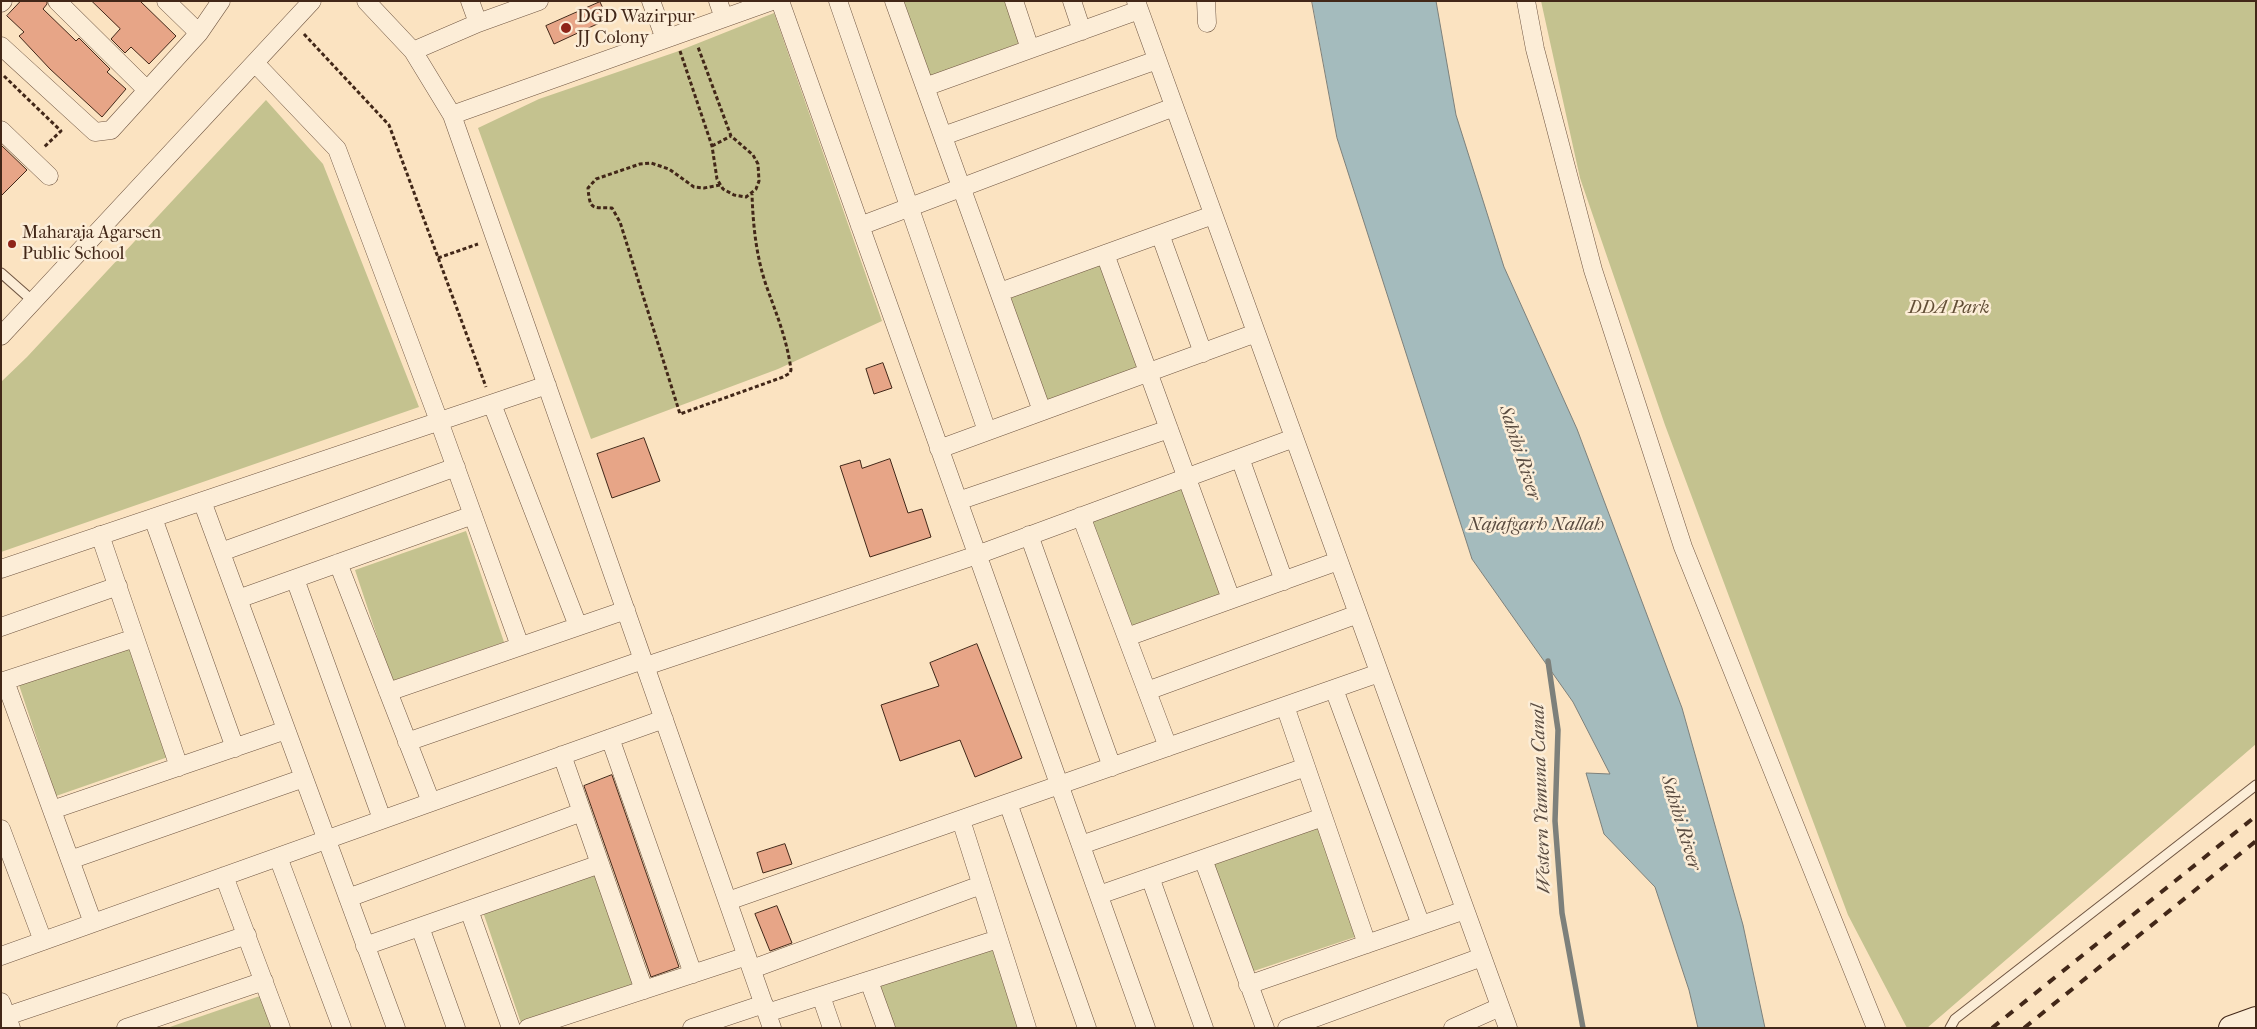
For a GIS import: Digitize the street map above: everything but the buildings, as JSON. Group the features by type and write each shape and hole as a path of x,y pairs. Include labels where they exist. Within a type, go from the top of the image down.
{"main road":[{"path":"2231,1028 2256,1019"}],"street":[{"path":"57,1 148,90"},
{"path":"166,1 199,33"},
{"path":"1,46 95,132 104,133 111,130 199,33 222,1"},
{"path":"1,336 312,1"},
{"path":"366,1 413,52 452,115 768,1015"},
{"path":"470,1 478,23"},
{"path":"651,1 670,38"},
{"path":"718,1 724,18"},
{"path":"452,115 772,1"},
{"path":"780,1 1099,895 1143,1027"},
{"path":"838,1 988,431"},
{"path":"894,1 1042,411"},
{"path":"1014,1 1030,49"},
{"path":"1072,1 1082,30"},
{"path":"1206,1 1207,23"},
{"path":"1526,1 1535,49 1593,270 1683,547 1876,1028"},
{"path":"413,52 478,23 537,2"},
{"path":"926,87 1082,30 1137,6 1508,1028"},
{"path":"943,136 1157,60"},
{"path":"255,63 337,150 440,421 520,646"},
{"path":"860,226 1174,107"},
{"path":"1,130 49,176"},
{"path":"1000,292 1213,215"},
{"path":"1160,234 1203,353"},
{"path":"1105,254 1231,600"},
{"path":"939,449 1256,333"},
{"path":"1,569 547,385"},
{"path":"492,404 578,626"},
{"path":"958,501 1169,428"},
{"path":"407,742 977,555 1294,438"},
{"path":"1240,458 1284,580"},
{"path":"221,552 456,467"},
{"path":"202,501 396,1028"},
{"path":"238,599 473,515"},
{"path":"1082,516 1168,747"},
{"path":"153,518 235,748"},
{"path":"100,535 179,767"},
{"path":"1029,536 1112,767"},
{"path":"1127,637 1338,561"},
{"path":"338,563 431,802"},
{"path":"294,579 382,819"},
{"path":"1,627 118,586"},
{"path":"388,692 626,610"},
{"path":"1147,691 1358,614"},
{"path":"93,923 3,682 135,638"},
{"path":"728,901 1379,673"},
{"path":"1334,689 1421,925"},
{"path":"1285,706 1367,944"},
{"path":"1,956 664,719"},
{"path":"52,810 286,730"},
{"path":"610,738 693,974"},
{"path":"562,755 644,990"},
{"path":"1081,845 1306,767"},
{"path":"70,860 304,778"},
{"path":"1008,803 1087,1028"},
{"path":"348,898 582,812"},
{"path":"1099,895 1323,816"},
{"path":"961,820 1027,1028"},
{"path":"1,829 43,941"},
{"path":"278,857 342,1028"},
{"path":"1202,858 1265,1028"},
{"path":"365,946 600,864"},
{"path":"224,876 282,1028"},
{"path":"1150,877 1204,1028"},
{"path":"528,1028 693,974 749,962 981,885"},
{"path":"469,910 511,1028"},
{"path":"1248,985 1465,910"},
{"path":"420,927 456,1028"},
{"path":"6,1015 247,935"},
{"path":"692,1028 768,1015 998,939"},
{"path":"1287,1028 1482,957"},
{"path":"134,1026 264,981"},
{"path":"869,981 886,1028"},
{"path":"821,996 832,1028"},
{"path":"1453,1028 1500,1007"}],"lane":[{"path":"1,273 34,302"},
{"path":"1950,1028 1956,1019 2256,785"}],"path":[{"path":"293,22 389,125 492,404"},
{"path":"692,30 731,136 753,155 758,164 759,181 752,194 756,245 766,284 784,333 791,370 790,373 783,377 680,414 620,222 612,208 595,209 591,206 588,188 596,179 640,164 651,163 669,170 694,187 704,188 720,185"},
{"path":"670,38 712,146 716,179 720,185 734,195 746,197 752,194"},
{"path":"1,74 61,131 40,151"},
{"path":"712,146 731,136"},
{"path":"438,258 495,237"}],"green space":[{"path":"900,1 1011,1 1025,41 928,77"},
{"name":"DDA Park","path":"1541,1 2256,1 2256,744 1927,1028 1907,1028 1848,915 1665,425 1580,178"},
{"path":"774,13 882,321 778,369 591,439 478,128 539,99 676,52"},
{"path":"266,100 323,164 419,407 1,552 1,382 27,357"},
{"path":"1104,259 1145,370 1048,406 1007,295"},
{"path":"1184,483 1225,594 1128,630 1087,519"},
{"path":"466,531 504,642 392,681 355,570"},
{"path":"131,646 168,757 56,796 19,685"},
{"path":"1322,826 1358,936 1248,973 1212,863"},
{"path":"595,874 633,984 521,1023 483,912"},
{"path":"992,947 1019,1028 894,1028 879,986"},
{"path":"260,996 271,1028 167,1028"}],"water":[{"name":"Najafgarh Nallah","path":"1312,1 1436,1 1456,115 1504,267 1577,429 1682,708 1743,925 1765,1028 1698,1028 1689,990 1655,887 1604,834 1586,773 1610,774 1573,702 1472,559 1337,138"}],"waterway":[{"name":"Western Yamuna Canal","path":"1548,661 1558,730 1555,821 1562,913 1583,1028"}],"railway":[{"path":"1992,1028 2256,816"},
{"path":"2024,1028 2256,841"}],"place":[{"name":"DGD Wazirpur JJ Colony","path":"566,28"},
{"name":"Maharaja Agarsen Public School","path":"12,244"}],"water label":[{"name":"Sahibi River","path":"1519,453"},
{"name":"Sahibi River","path":"1680,823"}]}
